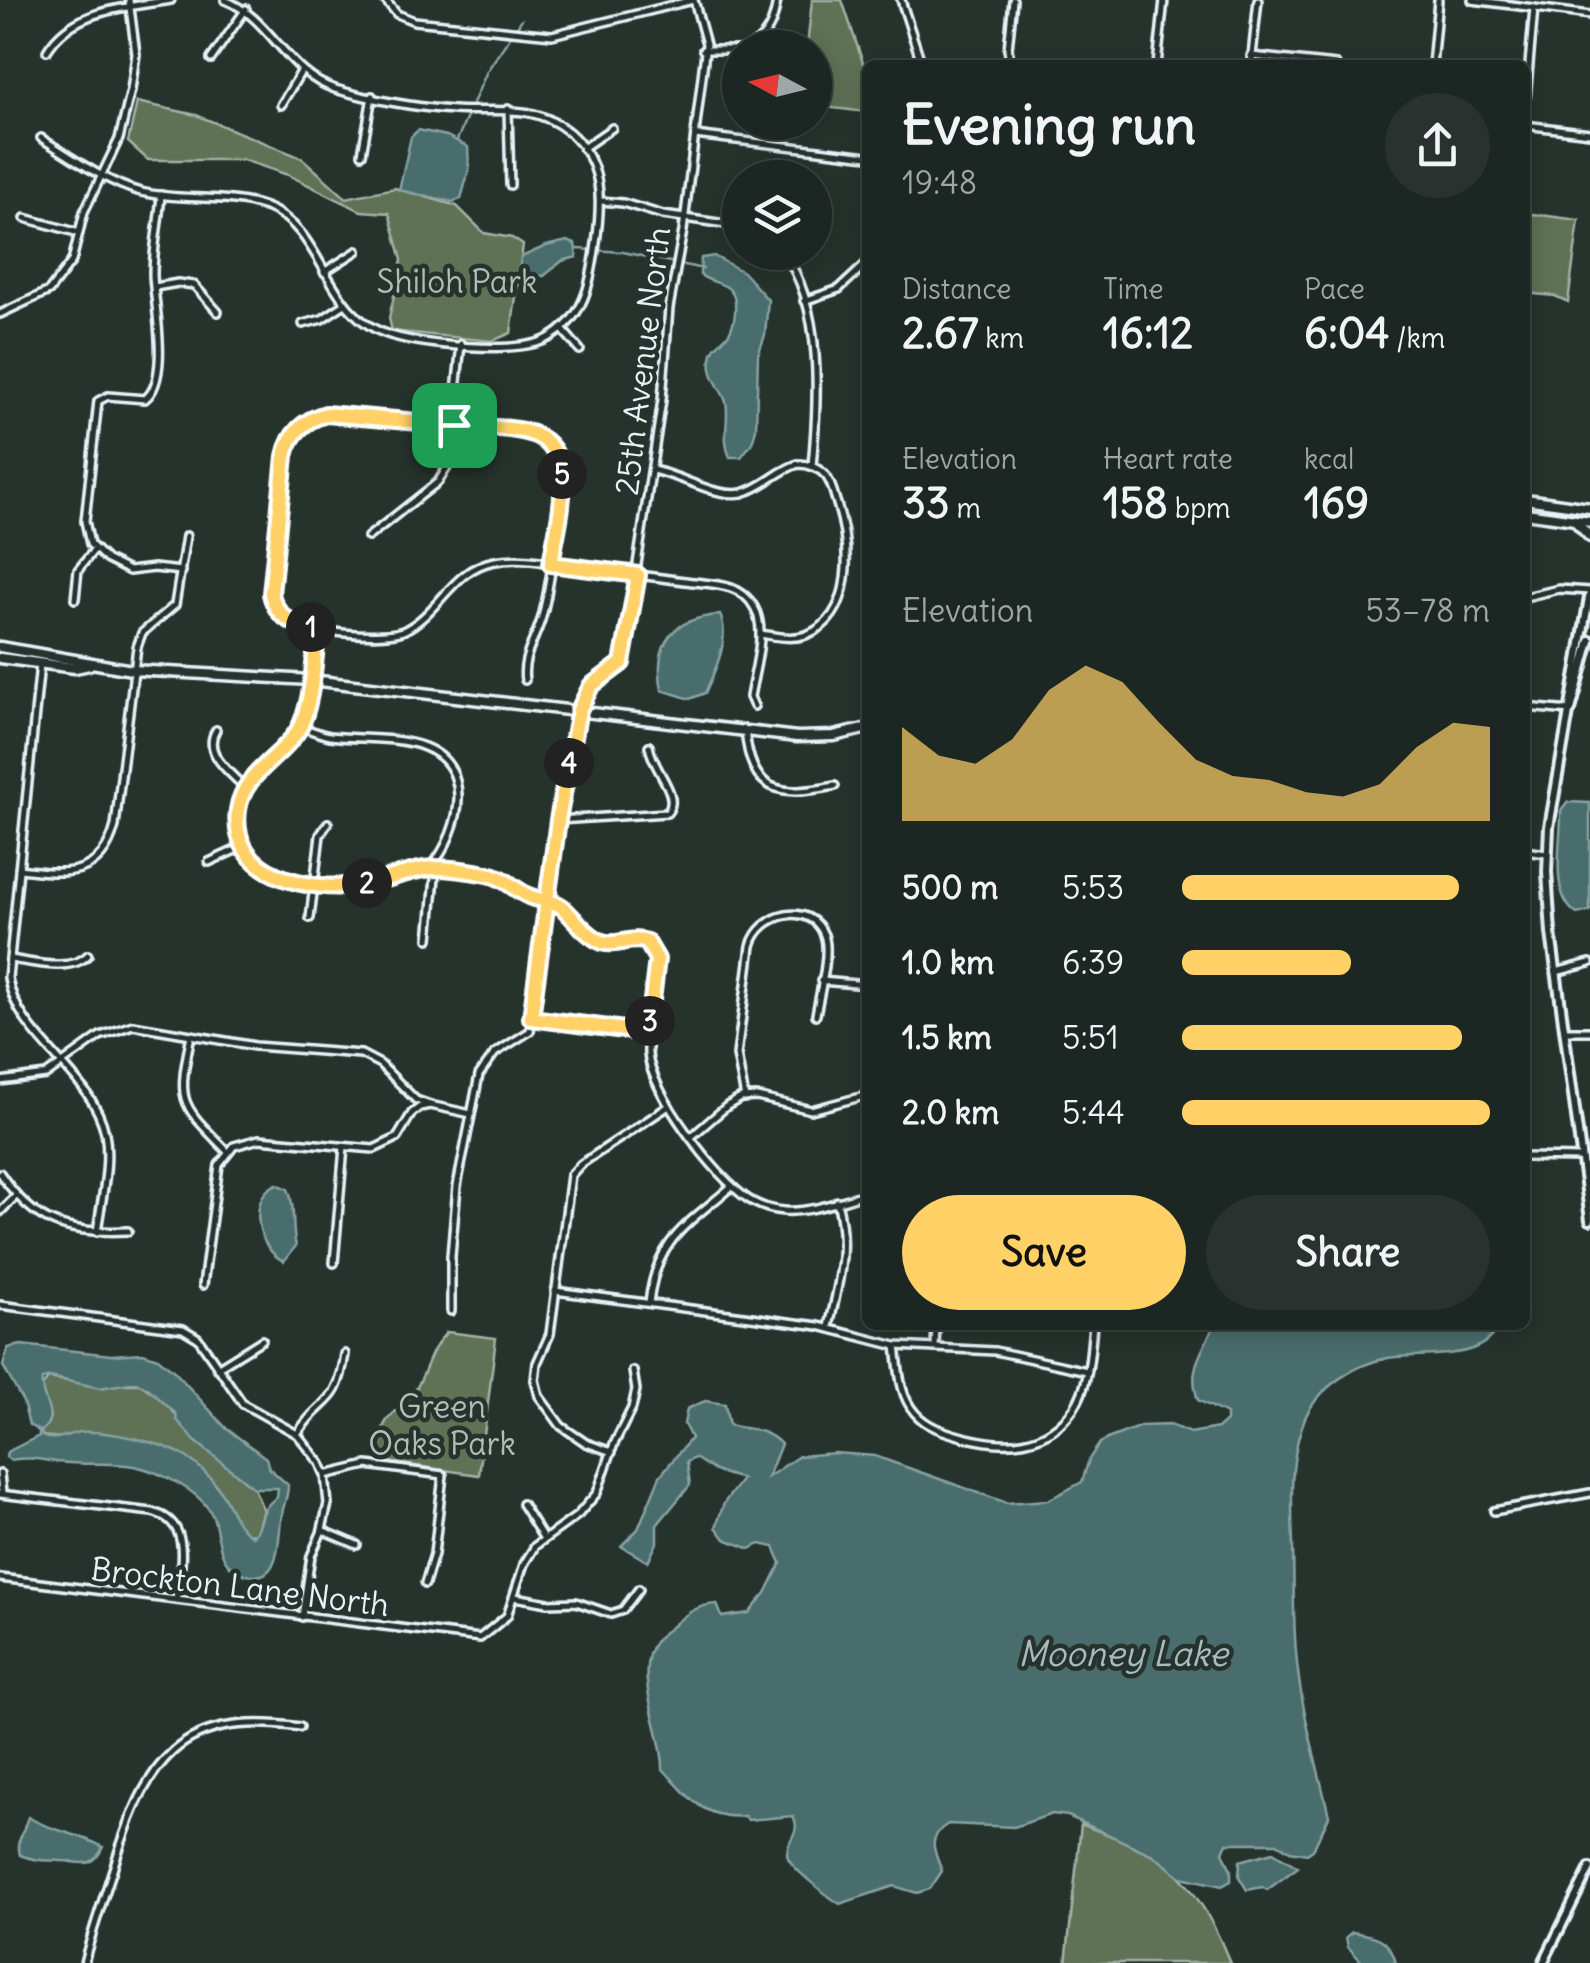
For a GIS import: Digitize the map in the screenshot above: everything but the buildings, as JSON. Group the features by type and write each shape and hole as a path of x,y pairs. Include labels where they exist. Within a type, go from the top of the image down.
{"main road":[{"path":"1530,500 1590,508"},
{"path":"1573,506 1590,500"},
{"path":"1530,514 1590,522"},
{"path":"1572,520 1590,537"},
{"path":"1582,674 1590,592"},
{"path":"1590,640 1571,711 1547,854 1556,972 1590,1220"},
{"path":"0,647 132,670 311,680 817,737 862,729"},
{"path":"0,658 76,668 92,664"},
{"path":"1543,1963 1590,1868"}],"street":[{"path":"47,51 61,31 82,18 130,4 171,0"},
{"path":"41,138 133,189 258,205 278,213 295,227 345,304 380,332 407,339 525,346 562,328 578,311 589,287 601,201 597,176 584,148 570,132 542,114 444,109 334,88 302,70 246,10 225,0"},
{"path":"385,0 390,8 414,21 552,35 694,0"},
{"name":"25th Avenue North","path":"579,710 591,686 622,663 638,575 667,356 668,314 695,135 704,31 694,0"},
{"path":"768,30 777,0"},
{"path":"901,0 920,60"},
{"path":"1010,60 1013,0"},
{"path":"1157,60 1164,0"},
{"path":"1251,60 1258,0"},
{"path":"1432,60 1438,0"},
{"path":"1472,0 1590,15"},
{"path":"0,314 39,298 59,283 72,261 88,202 119,139 134,72 135,36 130,4"},
{"path":"1529,60 1534,8"},
{"path":"212,59 246,10"},
{"path":"703,50 722,50"},
{"path":"1252,56 1289,60"},
{"path":"281,105 302,70"},
{"path":"362,154 372,96"},
{"path":"508,110 510,185"},
{"path":"1530,126 1590,133"},
{"path":"584,148 612,128"},
{"path":"695,135 862,155"},
{"path":"161,195 154,271 159,326 155,388 150,396 140,400 108,396 97,404 86,520 87,536 94,550 129,570 181,571"},
{"path":"601,201 722,223"},
{"path":"26,218 79,233"},
{"path":"324,272 357,251"},
{"path":"804,301 839,289 862,268"},
{"path":"794,270 804,301 818,386 812,466"},
{"path":"155,286 194,285 218,312"},
{"path":"303,324 329,316 345,304"},
{"path":"562,328 580,350"},
{"path":"368,537 444,474 450,457 461,344"},
{"path":"526,680 523,668 543,615 551,564 562,474 553,449 530,433 337,413 316,416 299,428 285,456 271,586 273,602 282,616 296,625 395,634 411,626 474,568 505,560 551,564 721,586 740,592 758,615 760,634 750,697 754,706"},
{"path":"652,470 676,474 710,490 732,494 753,489 791,466 812,466 828,480 846,534 840,599 824,624 808,634 790,638 760,634"},
{"path":"18,869 76,871 94,862 108,846 115,826 132,670 142,633 176,606 186,536"},
{"path":"74,599 78,570 94,550"},
{"path":"1530,596 1559,589 1590,592"},
{"path":"318,628 300,726 245,788 237,814 244,846 256,864 274,876 314,884 359,885 433,868 500,876 529,896 558,904 599,940 641,940 652,946 657,966 648,1033 649,1062 668,1106 732,1186 761,1206 786,1211 862,1195"},
{"path":"40,664 8,978 12,998 95,1109 105,1135 106,1162 97,1232"},
{"path":"1530,707 1571,711"},
{"path":"451,1311 453,1221 470,1114 483,1067 494,1053 530,1031 558,820 579,710"},
{"path":"300,726 335,736 400,741 429,749 444,759 457,788 457,811 433,868 429,939"},
{"path":"216,730 211,743 217,759 245,788"},
{"path":"745,730 752,768 774,788 793,793 835,786"},
{"path":"558,820 667,814 673,806 672,796 652,762 649,746"},
{"path":"310,918 320,835 328,822"},
{"path":"209,862 244,846"},
{"path":"1530,852 1547,854"},
{"path":"745,1098 738,1055 751,946 757,931 769,920 792,915 810,920 826,940 816,1015"},
{"path":"9,959 67,965 77,964 88,955"},
{"path":"1556,972 1590,963"},
{"path":"821,981 862,984"},
{"path":"531,1018 648,1033"},
{"path":"0,1080 46,1075 100,1036 122,1026 145,1026 274,1049 361,1054 380,1064 416,1100 470,1114"},
{"path":"1565,1032 1590,1031"},
{"path":"191,1035 182,1077 183,1098 192,1116 227,1152"},
{"path":"691,1137 726,1106 745,1098 765,1098 811,1110 862,1097"},
{"path":"204,1286 217,1173 227,1152 250,1139 382,1148 396,1138 415,1109 430,1106"},
{"path":"612,1452 586,1443 561,1426 536,1388 535,1371 548,1342 571,1175 581,1164 668,1106"},
{"path":"334,1263 344,1147"},
{"path":"1530,1157 1581,1158"},
{"path":"0,1173 17,1195 49,1223 97,1232 128,1231"},
{"path":"649,1304 654,1271 663,1250 732,1186"},
{"path":"0,1212 17,1195"},
{"path":"829,1328 844,1254 844,1231 836,1202"},
{"path":"555,1292 829,1328 896,1346 995,1350 1087,1371"},
{"path":"0,1305 183,1329 198,1338 243,1404 297,1434 314,1452 325,1475 328,1504 311,1556 302,1617"},
{"path":"935,1347 936,1330"},
{"path":"896,1346 904,1392 915,1413 944,1432 994,1444 1033,1440 1056,1428 1080,1397 1092,1330"},
{"path":"217,1368 262,1340"},
{"path":"297,1434 336,1393 345,1354"},
{"path":"634,1371 635,1399 604,1479 588,1505 544,1539 524,1564 515,1597 548,1603 576,1602 611,1614 623,1610 639,1588"},
{"path":"325,1475 367,1465 444,1475 434,1554 425,1584"},
{"path":"0,1474 1,1494 152,1512 166,1517 177,1528 182,1543 176,1601"},
{"path":"1494,1511 1590,1493"},
{"path":"522,1504 544,1539"},
{"path":"322,1530 357,1546"},
{"name":"Brockton Lane North","path":"0,1578 474,1639 500,1624 515,1597"},
{"path":"84,1963 138,1794 156,1768 192,1738 222,1726 253,1722 300,1727"}],"green space":[{"path":"812,0 842,0 862,60 862,111 832,108 832,30 809,30"},
{"name":"Shiloh Park","path":"137,102 196,115 302,158 346,198 395,188 457,206 484,233 512,238 523,245 511,333 492,341 392,331 389,318 402,260 389,213 361,211 288,175 243,160 148,160 128,142"},
{"path":"1530,214 1579,220 1568,302 1555,296 1530,294"},
{"name":"Green Oaks Park","path":"447,1332 496,1338 479,1475 381,1461 386,1422 410,1398"},
{"path":"48,1378 85,1384 140,1384 162,1399 206,1449 254,1488 263,1509 256,1534 245,1533 174,1451 42,1436 50,1416 41,1388"},
{"path":"1081,1824 1154,1855 1179,1876 1200,1903 1230,1963 1066,1963"}],"water":[{"path":"418,130 447,136 468,147 469,169 461,199 452,202 399,190 411,137"},
{"path":"567,241 575,244 577,257 562,261 544,276 519,275 521,257"},
{"path":"714,256 722,260 722,270 743,272 768,300 765,335 758,355 756,429 752,443 741,457 730,457 727,450 726,402 711,371 715,347 733,323 734,297 728,288 700,275 701,258"},
{"path":"720,615 723,644 705,693 690,699 662,690 661,659 670,636 689,621"},
{"path":"1568,802 1590,803 1590,911 1577,914 1562,894 1559,881 1561,811"},
{"path":"277,1184 288,1189 296,1246 284,1261 267,1246 259,1223 261,1200"},
{"name":"Mooney Lake","path":"1212,1330 1495,1330 1480,1346 1466,1351 1388,1358 1363,1366 1329,1387 1305,1418 1292,1481 1295,1639 1305,1714 1329,1816 1313,1850 1307,1854 1290,1851 1277,1843 1227,1843 1223,1852 1231,1881 1222,1886 1181,1877 1153,1855 1068,1816 1052,1814 1014,1827 948,1824 934,1839 942,1871 930,1889 917,1893 894,1886 840,1904 809,1881 789,1859 788,1848 796,1826 793,1816 748,1820 745,1816 718,1814 698,1804 663,1769 647,1686 650,1653 657,1639 685,1616 705,1606 717,1604 722,1617 749,1613 766,1593 781,1563 774,1547 760,1544 750,1549 725,1539 716,1527 724,1503 742,1479 715,1471 695,1458 687,1462 690,1485 657,1525 657,1543 648,1562 621,1546 638,1529 660,1476 691,1438 684,1424 687,1409 705,1401 725,1404 729,1425 763,1432 781,1444 768,1477 799,1456 875,1456 1007,1503 1048,1500 1082,1482 1089,1459 1100,1443 1110,1438 1141,1426 1170,1425 1190,1433 1218,1428 1226,1421 1226,1414 1198,1400 1194,1379 1197,1361"},
{"path":"21,1345 111,1355 143,1353 158,1358 175,1372 227,1429 266,1458 269,1468 288,1485 278,1548 270,1569 263,1575 252,1576 231,1567 222,1554 207,1507 190,1491 162,1475 119,1464 6,1457 7,1452 39,1436 39,1431 29,1425 23,1402 3,1366 8,1348","holes":["50,1377 100,1388 136,1382 148,1388 176,1414 195,1441 254,1488 278,1488 277,1497 266,1507 253,1536 238,1523 213,1481 181,1454 146,1441 104,1433 42,1436 49,1419 42,1379"]},
{"path":"28,1817 103,1847 95,1859 85,1863 20,1855 18,1844"},
{"path":"1273,1852 1298,1867 1267,1890 1247,1890 1239,1877 1240,1861"},
{"path":"1352,1932 1380,1939 1390,1948 1396,1963 1363,1963 1348,1947 1346,1937"}],"waterway":[{"path":"457,140 487,71 522,19"},
{"path":"578,249 623,252 703,269"}],"route":[{"path":"454,425 337,413 316,416 292,436 285,456 271,594 276,610 288,621 318,628 310,690 300,726 246,786 237,814 240,836 256,864 284,880 344,886 430,868 489,874 508,880 535,899 547,900 558,904 599,940 647,942 657,959 648,1033 531,1018 547,900 558,820 579,710 591,686 622,663 638,575 551,564 562,474 553,449 530,433 454,425"}]}
